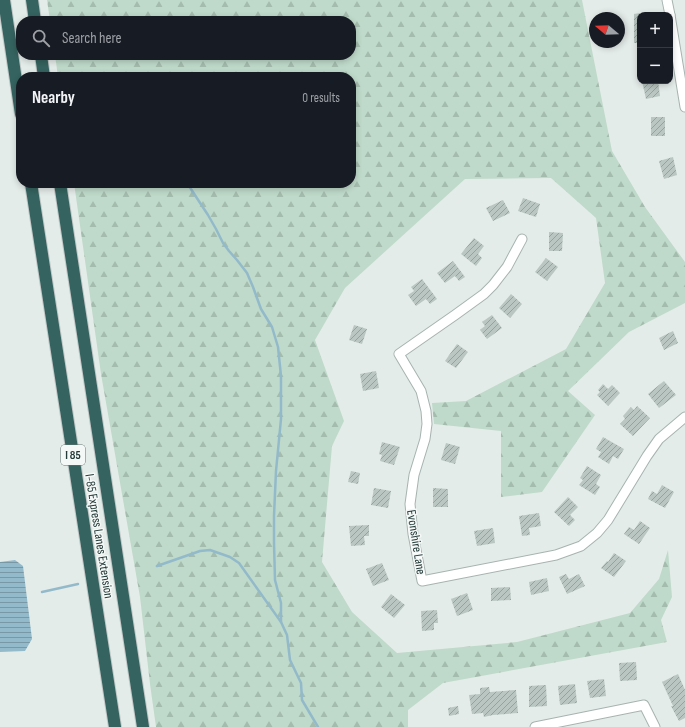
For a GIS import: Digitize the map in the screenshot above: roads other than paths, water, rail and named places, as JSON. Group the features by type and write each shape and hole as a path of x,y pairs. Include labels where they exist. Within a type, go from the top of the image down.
{"highway":[{"path":"4,0 16,80"},
{"path":"32,0 34,16"},
{"path":"42,60 43,72"},
{"name":"I-85 Express Lanes Extension","path":"32,188 115,727"},
{"name":"I-85 Express Lanes Extension","path":"61,188 143,727"}],"street":[{"path":"667,0 669,12"},
{"path":"673,33 685,107"},
{"name":"Evonshire Lane","path":"522,239 507,267 484,294 399,354 421,391 426,411 427,424 425,439 414,474 410,504 413,534 422,581 556,555 581,546 597,533 608,520 659,439 685,417"},
{"path":"535,727 644,705 655,727"}],"water":[{"path":"15,560 23,566 32,639 25,651 0,652 0,562"}],"waterway":[{"path":"190,188 208,215 223,243 247,273 261,309 272,327 278,347 281,376 281,419 276,471 274,543 275,580 281,603 281,622"},
{"path":"157,566 200,551 210,550 230,557 239,563 281,622 287,635 290,660 301,683 302,700 318,727"},
{"path":"42,592 78,584"}]}
